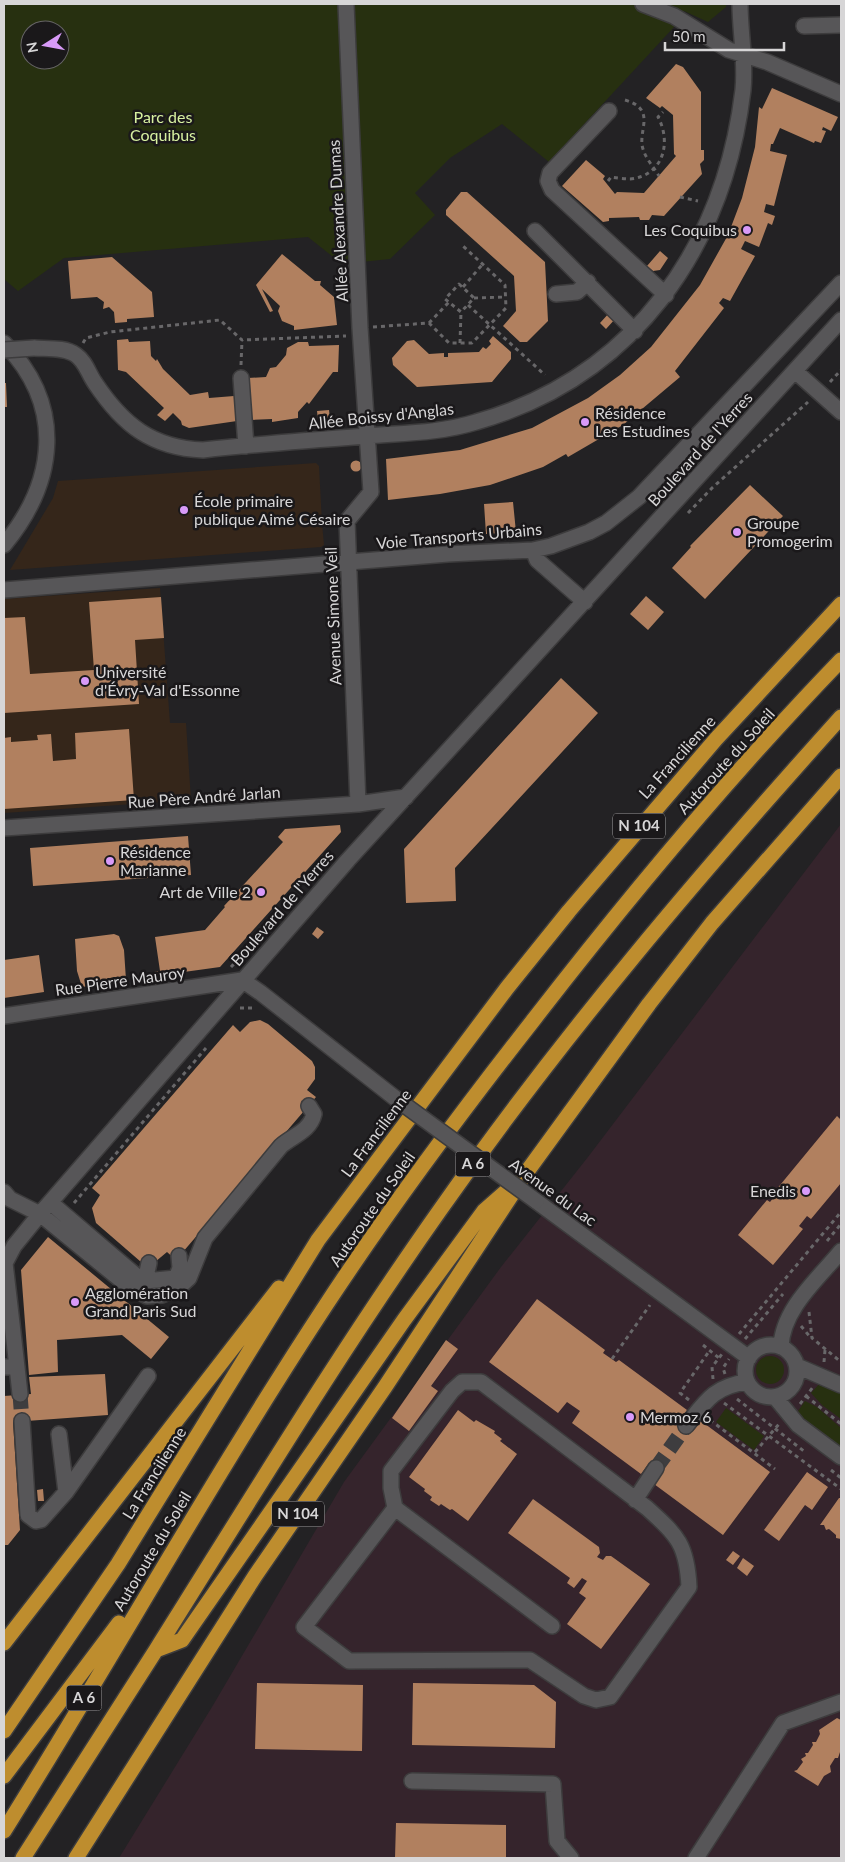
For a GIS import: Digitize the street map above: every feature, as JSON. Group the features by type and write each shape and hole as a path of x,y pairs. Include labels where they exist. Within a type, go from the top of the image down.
{"highway":[{"name":"La Francilienne","path":"4,1731 118,1564 318,1240 507,988 581,896 709,746 841,604"},
{"name":"Autoroute du Soleil","path":"4,1831 248,1427 328,1302 408,1185 583,956 695,820 841,660"},
{"name":"A 6","path":"23,1858 360,1325 511,1111 612,982 717,855 841,717"},
{"name":"N 104","path":"76,1858 255,1576 385,1387 526,1173 649,1004 712,923 841,776"},
{"path":"156,1650 182,1640 410,1312 484,1211 526,1173"},
{"path":"4,1643 96,1521 318,1240"},
{"path":"4,1776 164,1564"}],"street":[{"name":"Allée Alexandre Dumas","path":"346,4 360,319 368,436"},
{"path":"643,4 674,16 729,50 742,52 841,94"},
{"name":"Allée Boissy d'Anglas","path":"75,354 86,364 94,381 116,412 137,430 157,442 187,449 434,431 476,423 516,408 560,387 635,331 666,295 697,247 714,208 731,158 743,88 740,4"},
{"path":"804,26 841,25"},
{"path":"609,111 550,172 548,181 552,190 666,295"},
{"path":"535,230 635,331"},
{"path":"556,294 577,292 588,282"},
{"name":"Voie Transports Urbains","path":"4,590 533,550 565,542 611,519 639,497 841,283"},
{"name":"Boulevard de l'Yerres","path":"7,1256 40,1214 242,980 406,797 841,320"},
{"path":"4,343 26,368 38,393 44,416 46,439 45,465 38,491 18,528 4,545"},
{"path":"4,350 34,348 62,350 75,354"},
{"path":"795,371 841,412"},
{"path":"241,378 246,446"},
{"name":"Avenue Simone Veil","path":"358,804 346,521 371,492 368,436"},
{"path":"533,550 537,560 585,602"},
{"name":"Rue Père André Jarlan","path":"4,828 358,804 406,797"},
{"name":"Rue Pierre Mauroy","path":"4,1016 242,980"},
{"name":"Avenue du Lac","path":"242,980 394,1098 749,1358"},
{"path":"4,1192 10,1199 40,1214 127,1285 147,1296 164,1295 177,1289 190,1278 205,1238 281,1146 296,1134 304,1131 312,1123 314,1114 309,1106"},
{"path":"51,1203 140,1279 145,1281 176,1278 180,1268 179,1256"},
{"path":"781,1347 781,1336 789,1315 841,1251"},
{"path":"7,1256 10,1367 20,1394"},
{"path":"145,1281 149,1263"},
{"path":"775,1398 791,1389 797,1375 797,1366 789,1352 781,1347 762,1347 749,1358 745,1367 747,1382 760,1395 775,1398 798,1425 841,1457"},
{"path":"797,1366 841,1385"},
{"path":"22,1422 28,1515 32,1519 41,1520 66,1492 148,1376"},
{"path":"395,1508 304,1627 349,1661 530,1660 544,1667 584,1696 596,1700 610,1697 689,1587 688,1566 682,1544 668,1526 636,1500 481,1382 462,1382 452,1391 391,1471 390,1488 395,1508 552,1626"},
{"path":"686,1426 709,1397 723,1388 747,1382"},
{"path":"60,1434 66,1492"},
{"path":"636,1500 656,1468"},
{"path":"696,1858 783,1723 841,1702"},
{"path":"412,1780 553,1784 557,1841 571,1858"}],"path":[{"path":"625,100 638,108 643,115 645,126 642,143 645,154 659,176"},
{"path":"608,181 611,177 637,178 647,174 654,167 660,159 666,141 658,117 663,112"},
{"path":"680,198 698,201"},
{"path":"464,287 482,265"},
{"path":"461,312 445,299 459,284 474,298 506,297"},
{"path":"460,343 461,312 474,298"},
{"path":"429,323 449,302"},
{"path":"468,306 545,375"},
{"path":"75,354 86,338 110,332 151,329"},
{"path":"241,378 242,340"},
{"name":"Boulevard de l'Yerres","path":"684,516 712,488 820,392 841,370"},
{"path":"231,1011 240,1008 260,1008"},
{"path":"811,1456 713,1381 712,1367 841,1212"},
{"path":"612,1359 650,1305"},
{"path":"814,1306 809,1312 812,1338 841,1362"},
{"path":"729,1359 724,1368 723,1388 725,1404 841,1489"},
{"path":"806,1396 841,1424"},
{"path":"826,1467 841,1478"}],"shaded area":[{"name":"École primaire publique Aimé Césaire","path":"316,463 319,466 324,545 321,547 10,570 53,498 58,481"},
{"name":"Université d'Évry-Val d'Essonne","path":"160,588 170,723 186,723 191,800 4,813 4,599"},
{"path":"841,824 841,1858 119,1858 212,1707 344,1482 501,1267 588,1157"}],"green space":[{"name":"Parc des Coquibus","path":"4,4 726,4 726,7 708,22 684,11 674,27 549,162 502,124 450,158 415,193 435,215 390,259 342,264 308,237 64,258 18,291 4,279"},
{"path":"770,1356 780,1360 784,1370 780,1380 770,1384 760,1380 756,1370 760,1360"},
{"path":"821,1382 841,1393 841,1419 822,1405 811,1393"},
{"path":"805,1401 817,1407 841,1428 841,1450 796,1414"},
{"path":"726,1408 764,1436 754,1450 716,1422"}],"building":[{"path":"676,64 683,67 701,92 701,150 704,150 704,160 700,164 702,174 664,216 652,215 649,220 640,220 639,217 609,218 609,221 603,222 562,186 586,160 605,176 603,179 615,194 617,192 644,193 676,156 674,154 673,115 662,106 660,108 646,98"},
{"path":"772,88 838,117 831,131 823,127 822,130 826,131 821,143 815,141 814,143 780,128 773,144 771,144 770,151 787,155 774,206 766,204 764,212 775,216 772,225 768,223 759,247 745,241 741,249 755,256 730,301 723,298 719,303 724,308 675,371 680,377 623,425 568,457 566,454 543,467 490,485 440,494 388,500 386,459 460,450 532,428 588,398 620,375 651,347 700,285 728,235 742,198 755,147 759,107 762,109"},
{"path":"461,192 467,192 545,262 548,321 527,342 520,342 503,326 516,311 514,276 446,215 446,210"},
{"path":"660,251 668,258 660,270 653,271 647,266"},
{"path":"282,254 315,281 321,281 320,285 334,297 337,325 294,330 294,326 282,321 278,311 280,306 262,289 273,311 270,312 256,285"},
{"path":"112,257 152,292 154,317 127,319 127,322 115,323 114,312 109,307 103,309 104,302 97,297 71,299 68,261"},
{"path":"610,312 616,318 606,329 600,323"},
{"path":"493,336 511,352 511,359 492,382 417,387 393,365 392,358 407,341 414,340 429,354 444,353 444,357 448,357 448,353 479,352 483,347 486,349 491,344 489,341"},
{"path":"128,339 129,342 150,341 151,356 156,361 157,359 163,369 190,395 208,392 209,398 234,396 237,421 189,428 182,425 181,421 173,413 165,421 157,415 164,408 126,372 118,370 117,340"},
{"path":"298,342 308,342 309,346 339,345 338,372 333,372 309,404 307,402 298,412 298,418 272,422 272,419 251,420 248,378 266,377 270,368 276,367 286,355 287,348"},
{"path":"4,383 6,383 7,407 4,407"},
{"path":"329,410 330,419 318,420 317,411"},
{"path":"354,461 358,461 361,466 360,470 354,471 351,468 351,464"},
{"name":"Groupe Promogerim","path":"750,485 783,516 705,599 672,568 690,546"},
{"path":"513,502 516,532 486,534 484,504"},
{"path":"646,596 664,612 648,630 630,614"},
{"path":"161,597 164,638 135,640 139,704 4,713 4,618 25,617 30,674 94,670 89,602"},
{"path":"561,678 598,713 455,868 456,901 406,903 404,849"},
{"path":"129,729 134,800 4,809 4,738 11,737 11,742 38,740 37,735 51,734 53,761 76,759 75,733"},
{"path":"340,825 341,832 220,967 155,976 154,972 160,971 155,937 205,930 224,906 283,842 278,837 285,829"},
{"name":"Résidence Marianne","path":"188,836 191,875 33,886 30,848"},
{"path":"317,927 324,932 318,939 312,934"},
{"path":"114,934 119,936 124,950 126,980 82,987 77,971 75,939"},
{"path":"39,955 44,992 4,998 4,960"},
{"path":"260,1020 268,1024 312,1061 315,1067 315,1079 307,1090 316,1097 176,1260 167,1252 155,1262 141,1262 96,1223 92,1208 100,1195 92,1188 233,1025 240,1032 250,1022"},
{"name":"Enedis","path":"837,1116 841,1120 841,1183 811,1219 807,1216 799,1226 803,1229 773,1265 738,1235 767,1200 770,1202 778,1192 776,1190"},
{"name":"Agglomération Grand Paris Sud","path":"48,1237 169,1337 151,1359 122,1335 57,1340 58,1372 29,1375 21,1270"},
{"name":"Mermoz 6","path":"537,1299 605,1350 603,1353 616,1362 619,1360 687,1410 680,1421 686,1426 693,1431 701,1421 770,1472 723,1535 654,1484 662,1473 656,1468 649,1463 641,1474 572,1423 580,1411 567,1402 558,1413 489,1362"},
{"path":"446,1340 458,1349 431,1386 438,1391 409,1431 392,1418"},
{"path":"105,1374 108,1415 13,1422 20,1530 8,1545 4,1545 4,1396 31,1394 29,1377"},
{"path":"458,1410 474,1422 476,1420 495,1431 494,1433 502,1439 500,1441 517,1454 468,1521 452,1509 450,1510 441,1504 439,1506 430,1500 432,1497 424,1491 425,1489 409,1477"},
{"path":"807,1472 828,1487 812,1510 805,1505 779,1541 764,1530"},
{"path":"43,1489 44,1501 38,1501 37,1490"},
{"path":"839,1498 841,1498 841,1539 836,1538 836,1535 829,1529 826,1530 824,1525 820,1525"},
{"path":"533,1499 599,1547 600,1553 597,1557 603,1560 606,1556 611,1556 650,1584 601,1649 567,1624 586,1598 579,1593 587,1581 582,1578 574,1588 567,1583 570,1578 508,1533"},
{"path":"733,1551 740,1556 733,1565 726,1560"},
{"path":"743,1558 754,1566 747,1576 737,1568"},
{"path":"257,1683 363,1685 362,1751 255,1749"},
{"path":"413,1683 534,1685 556,1702 555,1748 412,1745"},
{"path":"837,1718 841,1720 841,1749 838,1758 835,1758 830,1766 831,1772 824,1776 818,1786 794,1771 803,1762 801,1759 806,1756 805,1753 808,1753 813,1745 812,1742 816,1742 820,1734 819,1730"},
{"path":"396,1823 506,1825 506,1858 395,1858"}],"tunnel":[{"path":"20,1394 22,1421"},
{"path":"656,1468 686,1426"}],"place":[{"name":"Les Coquibus","path":"747,230"},
{"name":"Résidence Les Estudines","path":"585,422"},
{"name":"École primaire publique Aimé Césaire","path":"184,510"},
{"name":"Groupe Promogerim","path":"737,532"},
{"name":"Université d'Évry-Val d'Essonne","path":"85,681"},
{"name":"Résidence Marianne","path":"110,861"},
{"name":"Art de Ville 2","path":"261,892"},
{"name":"Enedis","path":"806,1191"},
{"name":"Agglomération Grand Paris Sud","path":"75,1302"},
{"name":"Mermoz 6","path":"630,1417"}]}
